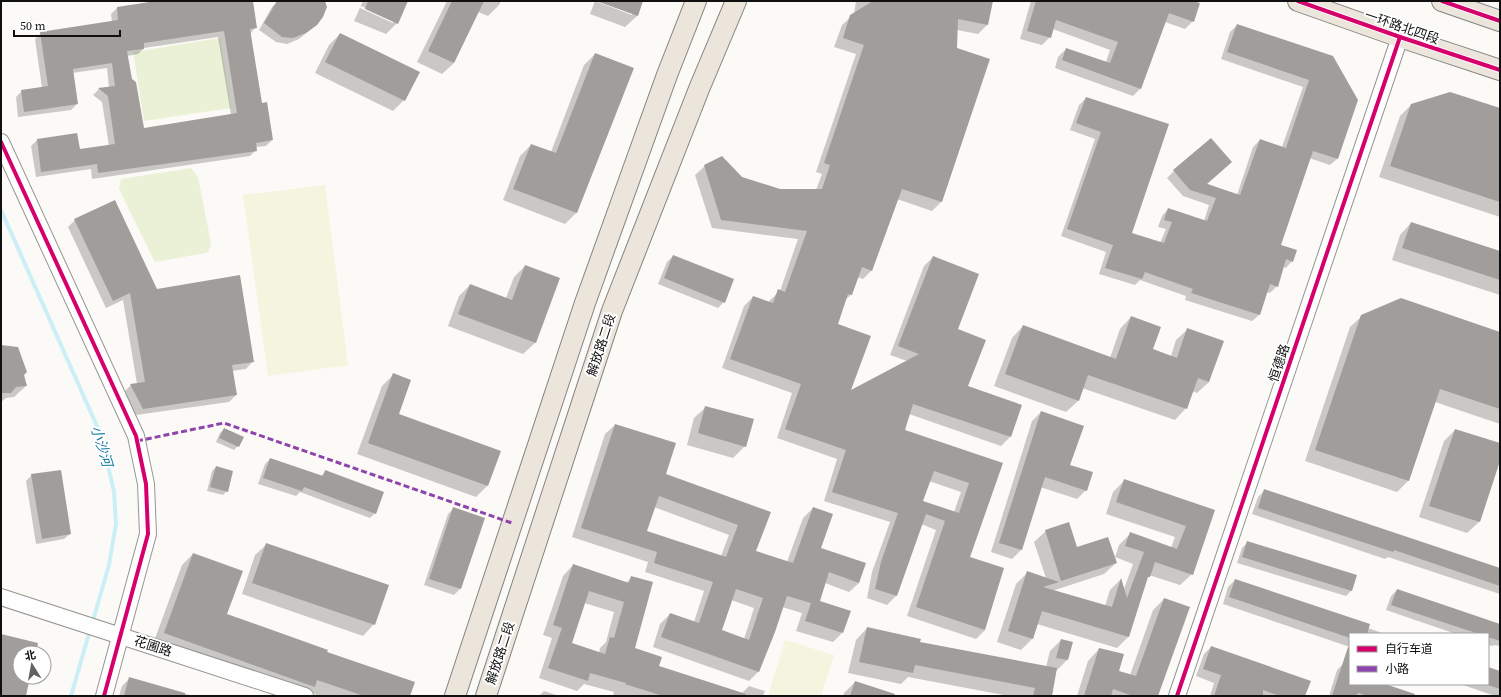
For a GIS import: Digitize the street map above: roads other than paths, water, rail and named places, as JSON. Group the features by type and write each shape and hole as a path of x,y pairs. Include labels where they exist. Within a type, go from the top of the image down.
{"main road":[{"path":"455,696 585,303 667,75 696,1"},
{"name":"解放路二段","path":"486,696 612,311 736,1"},
{"name":"一环路北四段","path":"1298,1 1500,70"},
{"path":"1442,1 1500,22"}],"street":[{"name":"恒德路","path":"1177,696 1400,37"},
{"path":"1,142 136,436 146,484 148,534 115,633 104,696"},
{"name":"花圃路","path":"1,597 306,696"}],"waterway":[{"name":"小沙河","path":"1,210 100,433 114,491 116,524 109,565 92,624"},
{"name":"小沙河","path":"71,696 90,630"}]}
